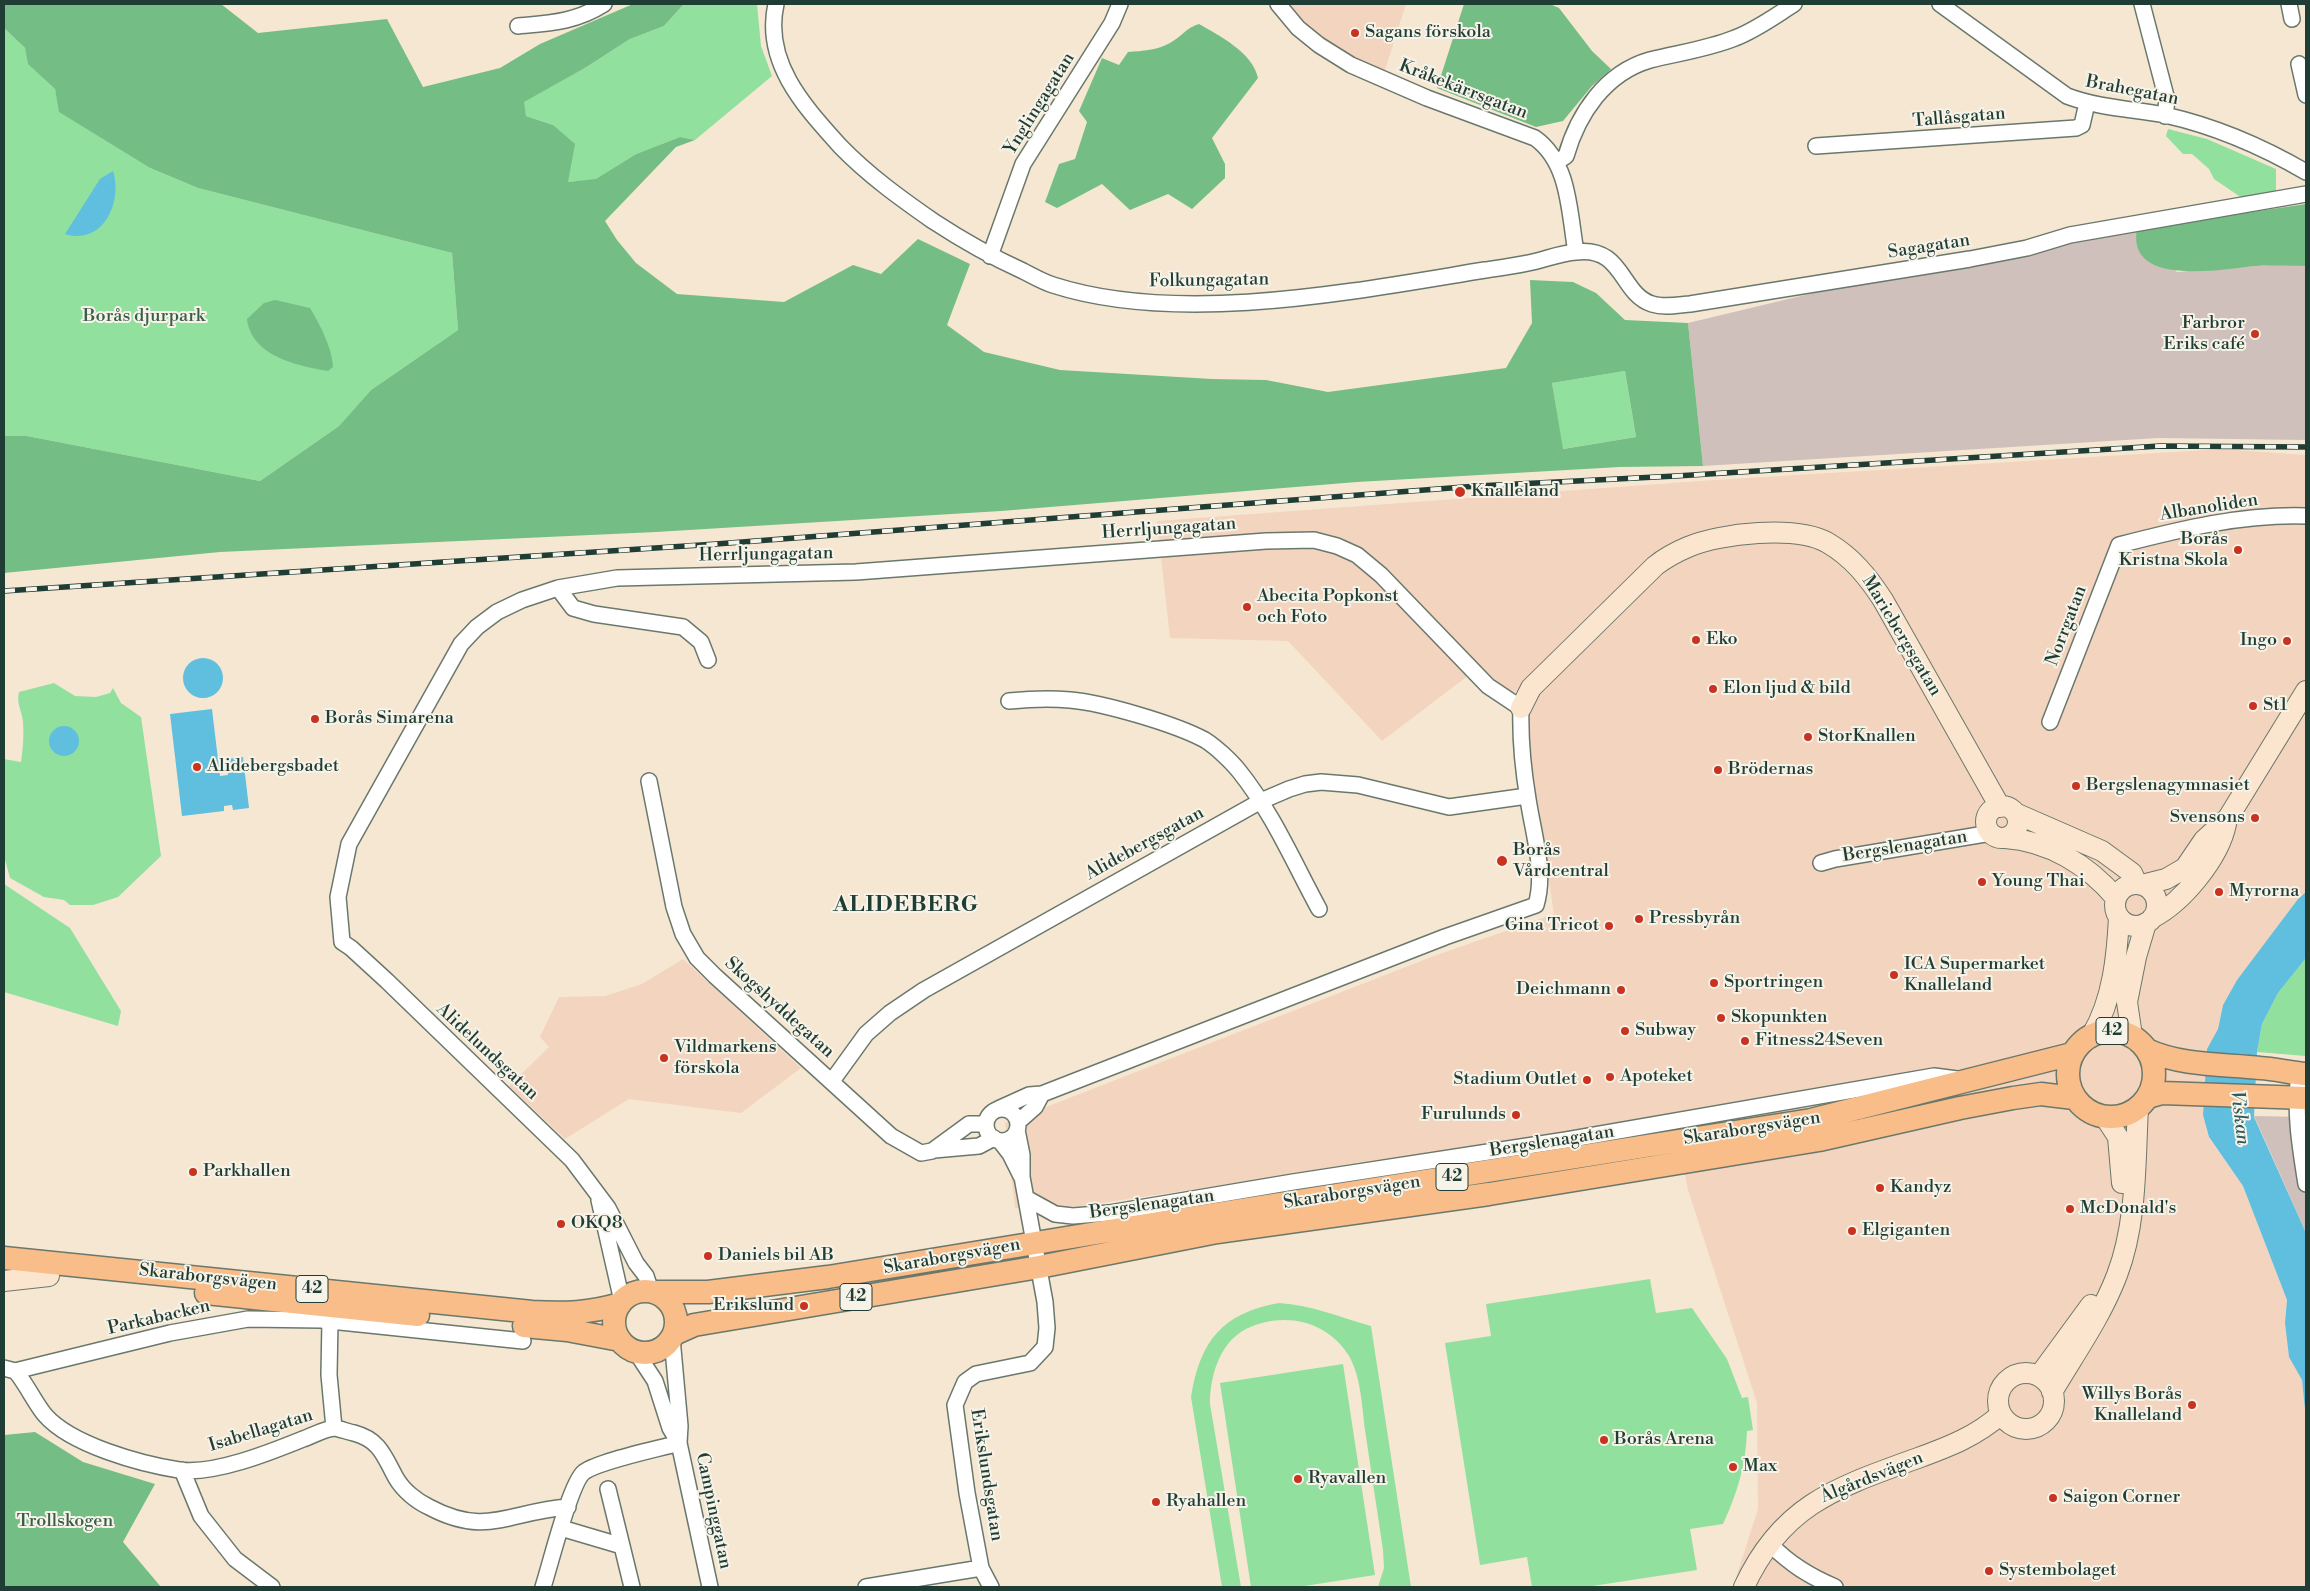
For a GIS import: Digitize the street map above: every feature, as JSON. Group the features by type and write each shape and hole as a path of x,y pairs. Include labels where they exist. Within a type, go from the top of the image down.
{"main road":[{"name":"42","path":"2074,1098 2067,1076 2072,1054 2083,1041 2092,1035 2112,1031 2139,1043 2161,1056 2186,1062 2263,1068 2302,1074"},
{"name":"42","path":"2139,1043 2154,1073 2143,1102"},
{"name":"Skaraborgsvägen","path":"653,1291 708,1292 828,1278 1035,1243 1811,1120 1857,1110 1963,1080 2072,1054"},
{"path":"2074,1098 2090,1112 2104,1117 2120,1117 2143,1102 2162,1093 2301,1098"},
{"name":"Skaraborgsvägen","path":"673,1336 694,1325 713,1321 1039,1267 1217,1232 1489,1194 1819,1140 2013,1098 2041,1094 2074,1098"},
{"name":"Skaraborgsvägen","path":"4,1258 532,1312 586,1313 621,1302"},
{"name":"Skaraborgsvägen","path":"4,1271 567,1330 628,1346"},
{"name":"42","path":"621,1302 636,1292 653,1291"},
{"path":"653,1291 666,1298 675,1310 676,1326 673,1336"},
{"path":"621,1302 614,1319 615,1330 628,1346"},
{"name":"42","path":"628,1346 655,1352 663,1348 673,1336"}],"street":[{"path":"518,26 568,22 592,12 604,4"},
{"name":"Folkungagatan","path":"776,4 773,31 776,55 785,76 809,111 853,160 879,182 919,211 990,256 1052,285 1112,298 1168,304 1295,298 1526,263 1576,252"},
{"name":"Ynglingagatan","path":"990,256 1023,164 1112,23 1120,4"},
{"name":"Kråkekärrsgatan","path":"1278,4 1298,28 1319,45 1350,65 1427,98 1535,138 1547,147 1557,162 1562,175 1576,252"},
{"path":"1557,162 1566,156 1573,131 1582,114 1599,92 1622,74 1647,61 1733,39 1754,30 1794,4"},
{"name":"Brahegatan","path":"1942,4 2053,88 2087,103 2165,116 2238,138 2306,172"},
{"path":"2142,4 2167,100 2165,116"},
{"path":"2299,64 2304,79 2306,95"},
{"name":"Tallåsgatan","path":"1816,146 2076,128 2082,125 2087,103"},
{"name":"Sagagatan","path":"1576,252 1601,254 1612,262 1641,298 1651,304 1667,306 1970,260 2027,248 2070,235 2306,194"},
{"name":"Albanoliden","path":"2119,544 2189,527 2246,519 2306,516"},
{"name":"Mariebergsgatan","path":"1521,708 1531,688 1648,572 1667,557 1690,546 1738,536 1773,532 1794,533 1826,542 1846,555 1864,572 1883,600 2007,810"},
{"name":"Herrljungagatan","path":"342,942 338,897 349,844 461,644 477,626 506,607 537,594 558,588 617,578 856,572 1257,542 1314,540 1337,546 1357,555 1380,575 1488,686 1521,708"},
{"name":"Norrgatan","path":"2050,722 2119,544"},
{"path":"558,588 573,608 594,614 683,628 701,642 708,660"},
{"path":"2092,1035 2107,1003 2117,953 2117,907 2124,887 2166,879 2184,868 2204,840 2228,818 2306,691"},
{"path":"1009,701 1035,698 1071,700 1106,706 1167,725 1206,741 1238,769 1261,801 1319,909"},
{"path":"1022,1177 1010,1154 987,1129 986,1124 991,1113 998,1109 1029,1095 1042,1094 1445,936 1536,905 1540,891 1538,862 1527,796 1520,734 1521,708"},
{"name":"Skogshyddegatan","path":"649,782 674,907 683,934 697,958 893,1137 921,1153 979,1146 997,1140"},
{"name":"Alidebergsgatan","path":"832,1081 866,1034 890,1013 924,990 1261,801 1297,786 1321,782 1358,785 1449,807 1527,796"},
{"path":"2007,810 2018,823 2017,828 2014,833 1998,836 1986,823 1987,817 1990,812 2007,810 2102,850 2132,873 2140,884 2150,889 2156,901 2156,910 2149,920 2136,957 2127,1002 2139,1043"},
{"path":"2117,907 2131,925 2149,920 2170,907 2198,878 2224,834 2228,818"},
{"name":"Bergslenagatan","path":"1821,863 1835,859 1998,836 2017,839 2054,851 2074,861 2096,875 2117,907"},
{"name":"Alidelundsgatan","path":"342,942 388,981 572,1160 608,1208 636,1263 646,1276 653,1291"},
{"path":"2302,1074 2298,1131 2306,1184"},
{"name":"Bergslenagatan","path":"1026,1198 1055,1214 1073,1216 1109,1213 1292,1182 1605,1134 1934,1076 1963,1080"},
{"path":"997,1140 1010,1138 1042,1094"},
{"path":"2052,1392 2092,1328 2118,1273 2129,1231 2143,1102"},
{"path":"998,1109 1008,1110 1013,1113 1018,1126 1022,1155 1022,1177 1039,1267"},
{"path":"2039,1376 2090,1308 2103,1282 2110,1260 2119,1211 2122,1168 2118,1137 2104,1117"},
{"path":"932,1151 969,1124 986,1124"},
{"name":"Alidelundsgatan","path":"598,1196 600,1211 613,1257 621,1302"},
{"name":"Erikslundsgatan","path":"981,1568 967,1493 955,1405 965,1382 976,1374 1023,1366 1040,1355 1045,1347 1047,1328 1039,1267"},
{"path":"4,1281 49,1276"},
{"name":"Parkabacken","path":"9,1370 213,1324 255,1319 330,1320 523,1341"},
{"path":"330,1320 329,1374 334,1428"},
{"name":"Campinggatan","path":"673,1336 680,1426 679,1443 710,1587"},
{"name":"Campinggatan","path":"628,1346 655,1381 670,1428 679,1443"},
{"name":"Isabellagatan","path":"9,1370 46,1416 67,1432 118,1456 149,1464 182,1470 206,1468 259,1456 334,1428 372,1441 385,1454 396,1479 407,1492 422,1504 464,1522 507,1520 543,1509 568,1507"},
{"path":"2022,1373 2039,1376 2047,1383 2052,1392 2052,1410 2041,1424 2032,1428 2014,1426 2001,1414 1998,1396 2006,1381 2022,1373"},
{"name":"Ålgårdsvägen","path":"1744,1587 1770,1544 1803,1508 1826,1494 1956,1443 1982,1430 2001,1414"},
{"path":"544,1587 568,1507 581,1476 586,1471 679,1443"},
{"path":"182,1470 200,1516 235,1559 272,1587"},
{"path":"608,1489 632,1587"},
{"path":"561,1528 622,1546"},
{"path":"1770,1544 1794,1567 1810,1577 1835,1587"},
{"path":"866,1587 981,1568 991,1587"}],"shaded area":[{"name":"Sagans förskola","path":"1284,4 1406,4 1385,70 1349,57 1323,42"},
{"path":"2137,229 2177,272 2271,265 2306,266 2306,440 2158,438 1703,466 1688,323 1830,289"},
{"name":"Knalleland","path":"2222,449 2306,455 2306,892 2298,899 2237,980 2223,1005 2218,1029 2207,1050 2203,1115 2209,1138 2243,1186 2287,1300 2285,1323 2289,1357 2302,1380 2306,1419 2306,1587 1733,1587 1758,1509 1757,1403 1688,1190 1675,1119 1469,1150 1360,1162 1244,1182 1081,1206 1015,1208 1005,1123 1434,956 1554,914 1527,733 1530,705 1520,692 1506,691 1481,666 1382,741 1288,641 1170,638 1157,521 1699,481"},
{"name":"Vildmarkens förskola","path":"683,959 801,1068 741,1113 629,1099 565,1139 509,1086 549,1047 540,1037 559,997 605,996 642,984"},
{"path":"2254,1116 2306,1117 2306,1233 2272,1156"}],"green space":[{"path":"4,4 221,4 258,33 387,19 423,87 500,68 540,44 633,4 687,4 683,5 664,26 630,39 585,68 524,102 526,116 553,125 575,144 568,182 596,179 636,154 680,137 695,140 676,147 605,221 617,240 636,263 677,294 784,302 853,265 881,274 918,239 970,264 947,325 984,352 1060,370 1212,379 1266,380 1328,392 1506,368 1532,323 1530,280 1573,282 1596,293 1625,320 1688,323 1703,466 1620,467 1357,482 1001,511 656,532 220,552 4,573 4,436 27,436 260,481 339,426 371,390 458,330 452,253 198,188 150,168 59,112 55,89 28,64 25,48 4,28","holes":["1625,371 1636,437 1563,449 1552,383"]},
{"path":"757,4 761,46 772,76 695,140 680,137 636,154 595,180 567,182 553,125 526,116 523,102 585,68 630,39 664,26 683,5"},
{"path":"1464,4 1550,4 1559,8 1592,51 1611,69 1592,86 1563,121 1536,127 1437,88"},
{"path":"1199,24 1243,53 1255,69 1258,78 1212,138 1225,164 1225,178 1192,209 1168,194 1130,210 1102,184 1057,208 1045,202 1059,164 1075,159 1087,122 1079,111 1102,58 1119,65 1128,52 1160,47 1174,41 1191,27"},
{"name":"Borås djurpark","path":"4,28 25,48 29,64 55,89 60,112 150,168 198,188 452,253 458,330 371,390 339,426 260,481 27,436 4,436"},
{"path":"2168,129 2207,139 2276,169 2276,191 2242,198 2214,179 2209,169 2192,154 2183,154 2166,136"},
{"path":"2306,204 2306,266 2262,266 2222,270 2180,271 2161,267 2146,260 2138,248 2137,229"},
{"path":"275,300 310,308 328,344 333,367 328,371 290,362 266,350 257,342 250,332 247,319 264,303"},
{"path":"1625,371 1636,437 1562,449 1552,383"},
{"path":"54,683 75,696 96,697 110,693 113,688 121,703 141,717 161,856 118,897 93,905 70,905 64,900 44,897 10,878 4,856 4,759 21,762 23,727 18,700 19,692"},
{"path":"4,884 70,928 121,1011 118,1026 4,992"},
{"path":"2306,958 2306,1056 2257,1052 2262,1024 2278,993"},
{"name":"Borås Arena","path":"1650,1279 1656,1313 1692,1308 1727,1359 1742,1398 1748,1397 1753,1430 1747,1431 1743,1467 1728,1513 1723,1524 1690,1529 1697,1570 1586,1587 1532,1587 1527,1557 1480,1565 1445,1343 1491,1336 1486,1304"},
{"path":"1279,1303 1314,1309 1371,1326 1411,1587 1378,1587 1384,1568 1383,1550 1360,1392 1353,1364 1340,1344 1329,1334 1303,1322 1289,1320 1260,1324 1246,1329 1237,1335 1223,1352 1214,1372 1210,1404 1241,1587 1222,1587 1191,1397 1195,1377 1208,1345 1217,1332 1243,1314"},
{"name":"Ryavallen","path":"1343,1364 1375,1575 1298,1587 1251,1587 1220,1383"},
{"name":"Trollskogen","path":"35,1432 83,1462 155,1484 123,1542 161,1587 4,1587 4,1435"}],"water":[{"path":"113,171 115,196 107,219 100,228 90,234 78,236 65,234 100,179"},
{"path":"207,658 214,661 220,667 223,678 222,686 214,695 207,698 199,698 192,695 184,686 183,674 186,667 195,659"},
{"name":"Alidebergsbadet","path":"212,709 220,776 228,775 227,759 243,757 249,808 233,810 232,805 224,806 224,811 182,816 170,714"},
{"path":"64,726 75,730 79,741 75,752 64,756 53,752 49,741 53,730"},
{"name":"Viskan","path":"2306,892 2306,958 2278,993 2262,1024 2257,1052 2254,1117 2306,1233 2306,1419 2302,1380 2289,1357 2285,1323 2287,1300 2243,1186 2209,1137 2203,1115 2207,1049 2218,1029 2223,1005 2237,980 2298,899"}],"railway":[{"path":"4,591 716,544 1477,486 1676,476 2160,446 2306,447"}],"place":[{"name":"Sagans förskola","path":"1355,33"},
{"name":"Farbror Eriks café","path":"2255,334"},
{"name":"Knalleland","path":"1460,492"},
{"name":"Borås Kristna Skola","path":"2238,550"},
{"name":"Abecita Popkonst och Foto","path":"1247,607"},
{"name":"Eko","path":"1696,640"},
{"name":"Ingo","path":"2287,641"},
{"name":"Elon ljud & bild","path":"1713,689"},
{"name":"St1","path":"2253,706"},
{"name":"Borås Simarena","path":"315,719"},
{"name":"StorKnallen","path":"1808,737"},
{"name":"Alidebergsbadet","path":"197,767"},
{"name":"Brödernas","path":"1718,770"},
{"name":"Bergslenagymnasiet","path":"2076,786"},
{"name":"Svensons","path":"2255,818"},
{"name":"Borås Vårdcentral","path":"1502,861"},
{"name":"Young Thai","path":"1982,882"},
{"name":"Myrorna","path":"2219,892"},
{"name":"Pressbyrån","path":"1639,919"},
{"name":"Gina Tricot","path":"1609,926"},
{"name":"ICA Supermarket Knalleland","path":"1894,975"},
{"name":"Sportringen","path":"1714,983"},
{"name":"Deichmann","path":"1621,990"},
{"name":"Skopunkten","path":"1721,1018"},
{"name":"Subway","path":"1625,1031"},
{"name":"Fitness24Seven","path":"1745,1041"},
{"name":"Vildmarkens förskola","path":"664,1058"},
{"name":"Apoteket","path":"1610,1077"},
{"name":"Stadium Outlet","path":"1587,1080"},
{"name":"Furulunds","path":"1516,1115"},
{"name":"Parkhallen","path":"193,1172"},
{"name":"Kandyz","path":"1880,1188"},
{"name":"McDonald's","path":"2070,1209"},
{"name":"OKQ8","path":"561,1224"},
{"name":"Elgiganten","path":"1852,1231"},
{"name":"Daniels bil AB","path":"708,1256"},
{"name":"Erikslund","path":"804,1306"},
{"name":"Willys Borås Knalleland","path":"2192,1405"},
{"name":"Borås Arena","path":"1604,1440"},
{"name":"Max","path":"1733,1467"},
{"name":"Ryavallen","path":"1298,1479"},
{"name":"Saigon Corner","path":"2053,1498"},
{"name":"Ryahallen","path":"1156,1502"},
{"name":"Systembolaget","path":"1989,1571"}],"district":[{"name":"ALIDEBERG","path":"906,906"}]}
